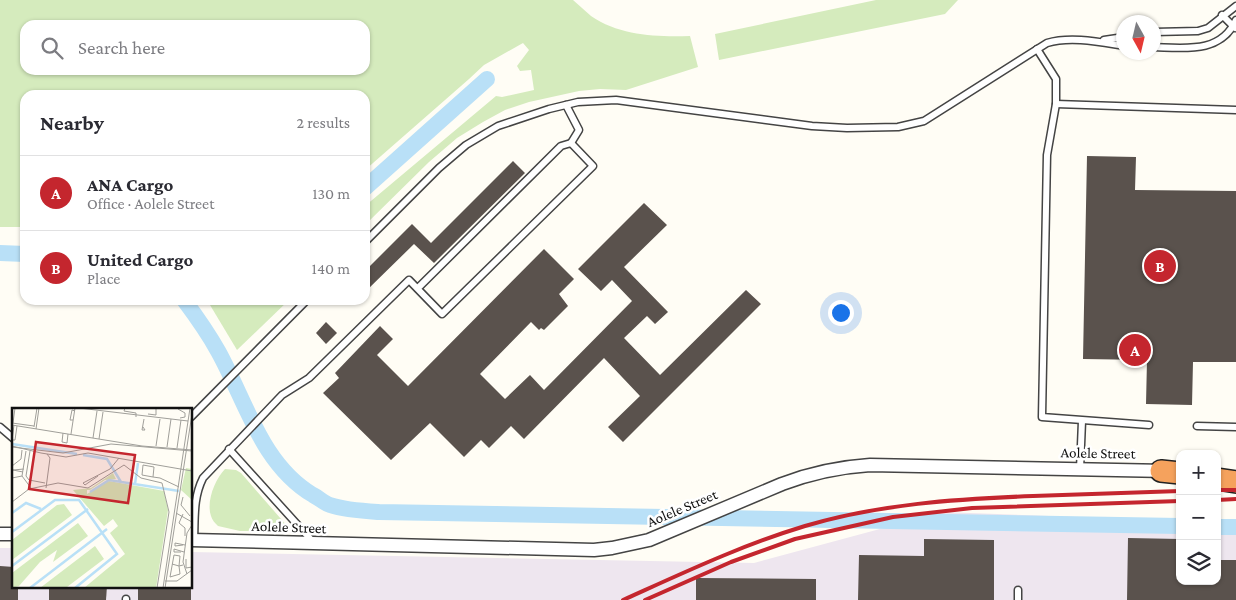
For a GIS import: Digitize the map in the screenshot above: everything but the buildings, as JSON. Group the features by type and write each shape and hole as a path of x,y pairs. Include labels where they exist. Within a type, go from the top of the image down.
{"highway":[{"path":"1221,480 1236,482"}],"street":[{"name":"Aolele Street","path":"193,540 585,550 631,545 668,533 804,476 854,466 1174,472"},
{"path":"1221,471 1236,472"}],"lane":[{"path":"1161,32 1198,31 1208,28 1222,15 1236,6"},
{"path":"1161,47 1192,48 1214,44 1224,37 1235,25 1222,15"},
{"path":"370,237 439,168 466,145 498,126 566,105 589,101 616,100 812,126 898,127 924,121 1047,44 1057,41 1098,41 1116,38"},
{"path":"1098,41 1116,44"},
{"path":"1037,49 1056,79 1056,104 1047,156 1042,417 1149,425"},
{"path":"1056,104 1236,110"},
{"path":"418,288 561,146 571,143 579,130 566,105"},
{"path":"193,540 195,500 198,488 203,478 244,433 282,395 309,378 409,280 442,314 593,166 571,143"},
{"path":"192,415 302,305"},
{"path":"1080,469 1082,420"},
{"path":"1197,426 1236,427"},
{"path":"0,427 12,437"},
{"path":"229,449 314,544"},
{"path":"1018,590 1018,600"}],"shaded area":[{"path":"943,512 1176,521 1176,585 1221,585 1221,522 1236,523 1236,600 0,600 0,548 12,548 12,588 192,588 192,552 754,563"}],"green space":[{"path":"0,0 573,0 591,16 614,28 639,34 690,36 698,67 626,90 600,89 579,91 529,102 505,110 457,138 429,162 370,220 370,202 496,96 502,97 534,90 531,70 520,71 517,66 529,50 523,43 484,65 370,166 370,90 20,90 20,227 0,227"},
{"path":"876,0 958,0 945,14 719,60 715,34"},
{"path":"210,305 284,305 237,350"},
{"path":"225,469 236,470 241,473 288,529 285,531 240,531 218,526 211,517 210,504 215,485"}],"waterway":[{"path":"370,184 487,79"},
{"path":"0,253 20,254"},
{"path":"188,305 214,344 267,449 295,482 328,504 342,508 379,512 1176,526"},
{"path":"1221,527 1236,527"}],"railway":[{"path":"1221,490 1236,490"},
{"path":"623,600 758,542 805,526 861,512 975,499 1176,491"},
{"path":"1221,500 1236,499"},
{"path":"645,600 731,562 795,539 893,517 972,508 1176,501"}],"place":[{"name":"United Cargo","path":"1160,266"},
{"name":"ANA Cargo","path":"1135,350"}]}
